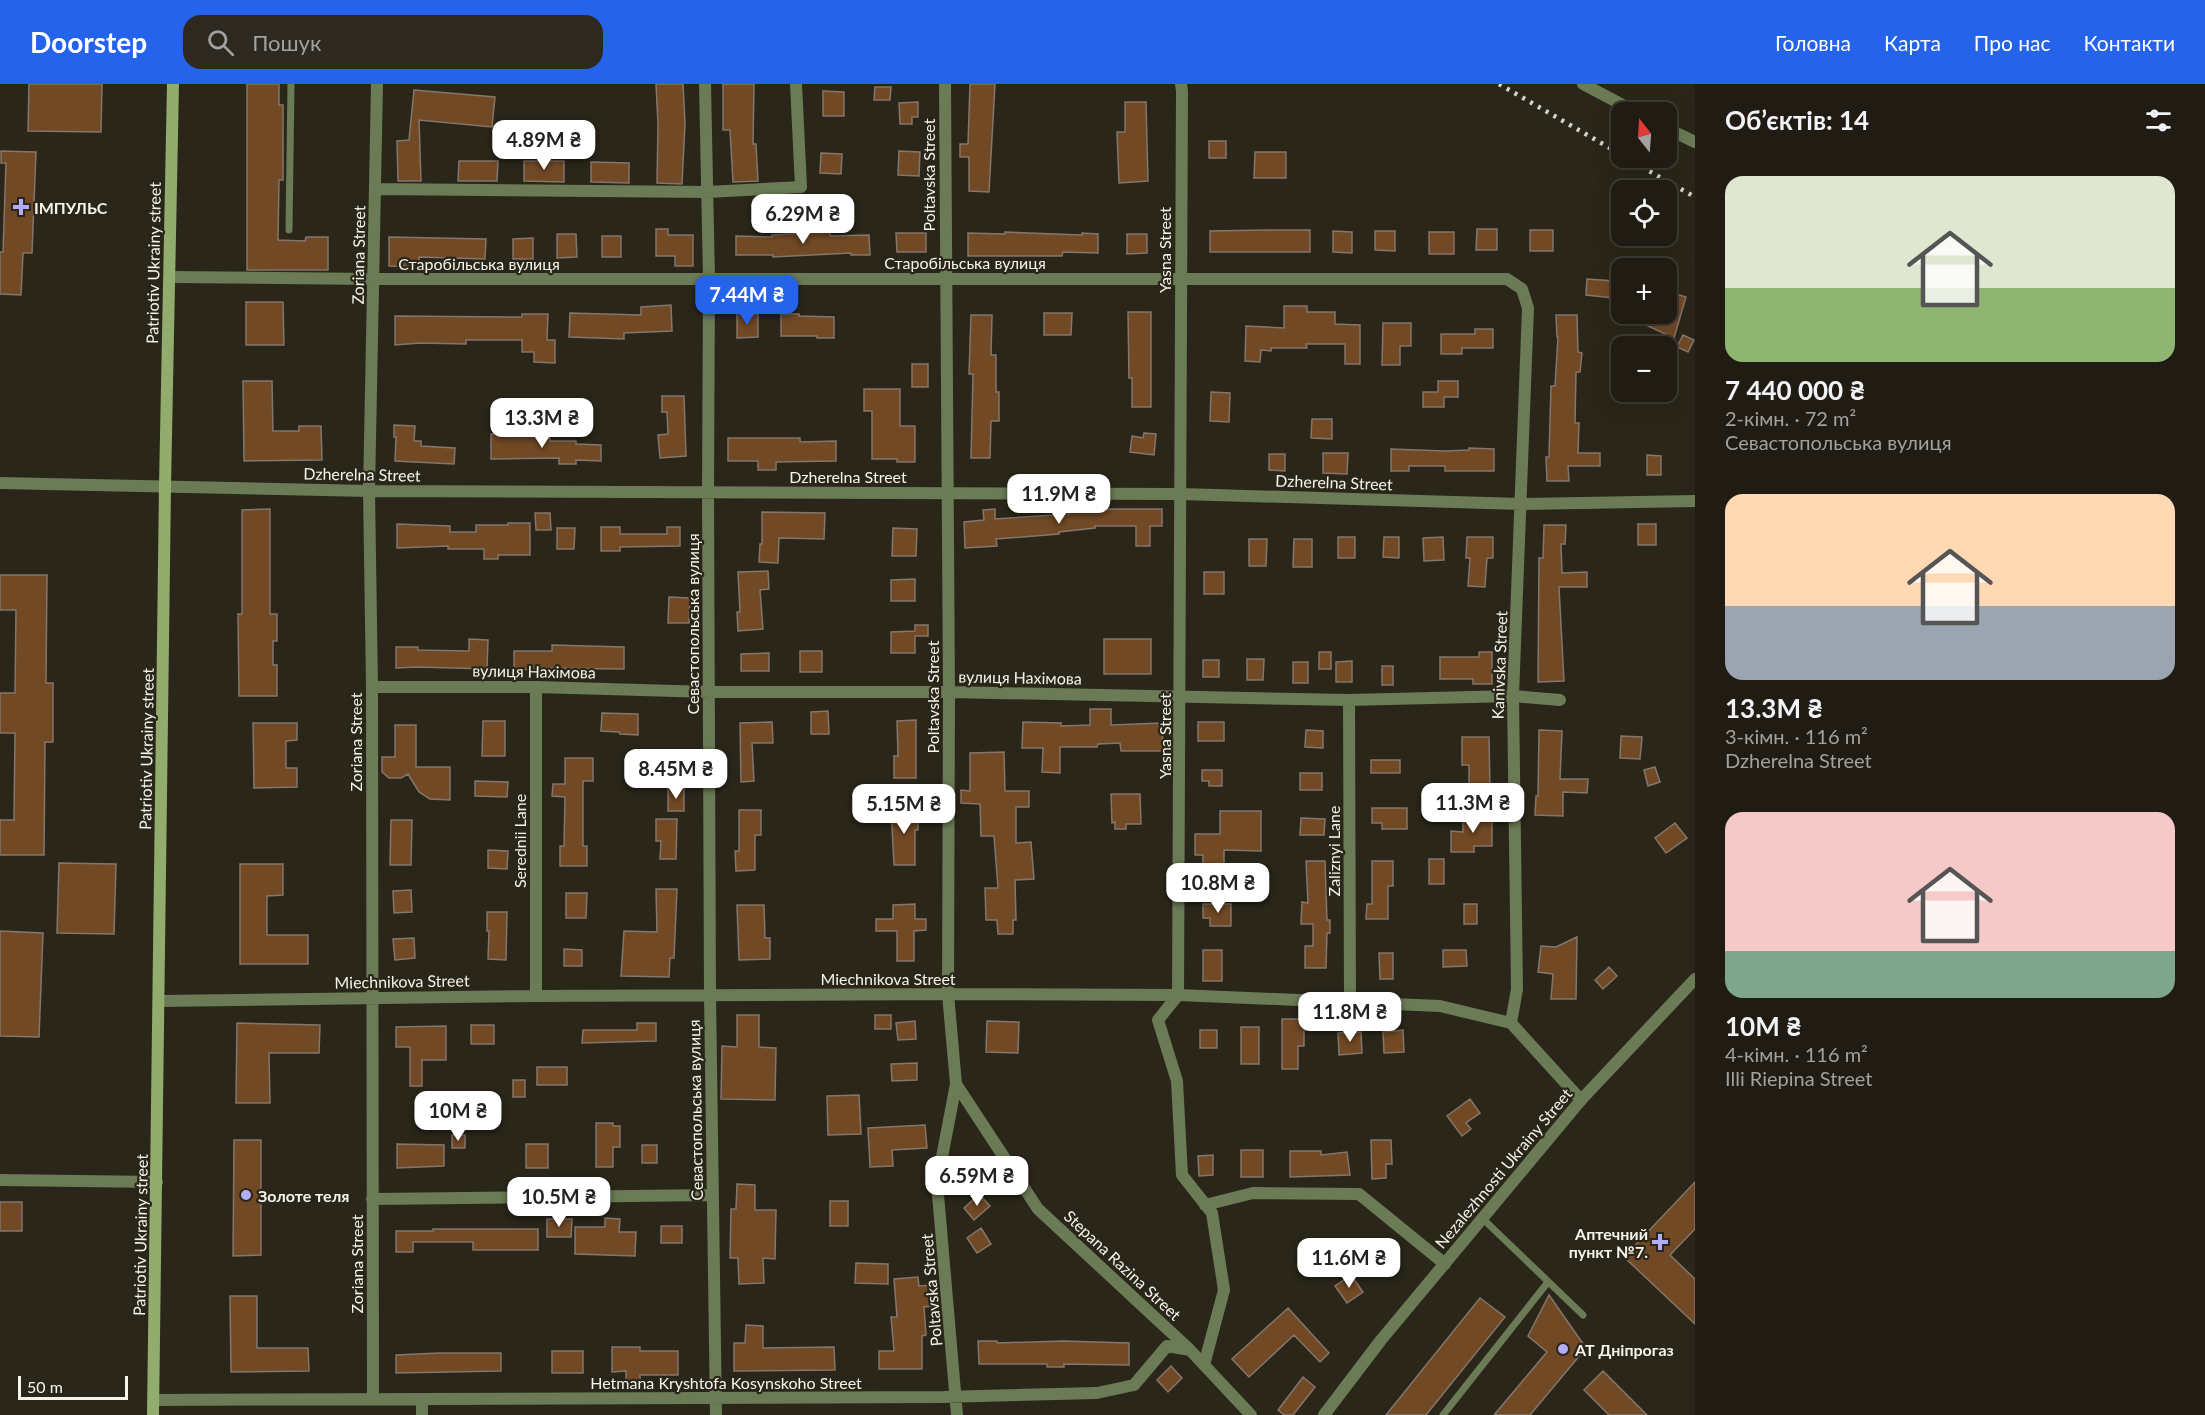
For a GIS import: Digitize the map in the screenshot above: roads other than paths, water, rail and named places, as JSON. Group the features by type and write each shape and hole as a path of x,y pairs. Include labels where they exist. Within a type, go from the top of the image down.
{"main road":[{"name":"Patriotiv Ukrainy street","path":"153,1415 165,486 173,84"}],"street":[{"name":"Zoriana Street","path":"373,1399 372,687 369,491 377,84"},
{"name":"Севастопольська вулиця","path":"705,84 710,279 708,492 710,995 716,1415"},
{"path":"375,189 708,192 801,187 796,84"},
{"name":"Poltavska Street","path":"945,84 949,692 948,994 956,1084 938,1183 957,1415"},
{"name":"Yasna Street","path":"1178,995 1181,695 1181,84"},
{"path":"1583,84 1617,102"},
{"path":"1677,133 1695,142"},
{"name":"Старобільська вулиця","path":"170,277 1507,279 1522,290 1528,308"},
{"name":"Kanivska Street","path":"1511,1023 1517,988 1513,696 1528,308"},
{"name":"Dzherelna Street","path":"0,483 369,491 1181,494 1521,504 1695,501"},
{"name":"вулиця Нахімова","path":"372,687 1181,695 1348,700 1513,696 1560,700"},
{"name":"Serednii Lane","path":"536,687 536,996"},
{"name":"Zaliznyi Lane","path":"1348,700 1350,1001"},
{"name":"Nezalezhnosti Ukrainy Street","path":"1323,1415 1381,1340 1581,1100 1695,979"},
{"path":"1178,995 1158,1020 1178,1081 1182,1174 1212,1213 1224,1290 1204,1365"},
{"name":"Miechnikova Street","path":"159,1001 536,996 1178,995 1440,1006 1511,1023"},
{"path":"1511,1023 1581,1100"},
{"name":"Stepana Razina Street","path":"956,1084 1038,1209 1190,1350"},
{"path":"0,1180 157,1182"},
{"path":"1206,1205 1253,1193 1359,1194 1445,1264"},
{"path":"372,1199 712,1195"},
{"name":"Hetmana Kryshtofa Kosynskoho Street","path":"154,1400 957,1397 1097,1393 1134,1385 1167,1346 1190,1350"},
{"path":"1190,1350 1251,1415"},
{"path":"422,1399 422,1415"}],"lane":[{"path":"289,230 291,84"},
{"path":"1482,1218 1583,1315"},
{"path":"1443,1415 1548,1282"}],"railway":[{"path":"1499,84 1611,149"},
{"path":"1644,168 1695,197"}],"place":[{"name":"ІМПУЛЬС","path":"21,207"},
{"name":"Золоте теля","path":"246,1195"},
{"name":"Аптечний пункт №7.","path":"1660,1242"},
{"name":"АТ Дніпрогаз","path":"1563,1349"}]}
